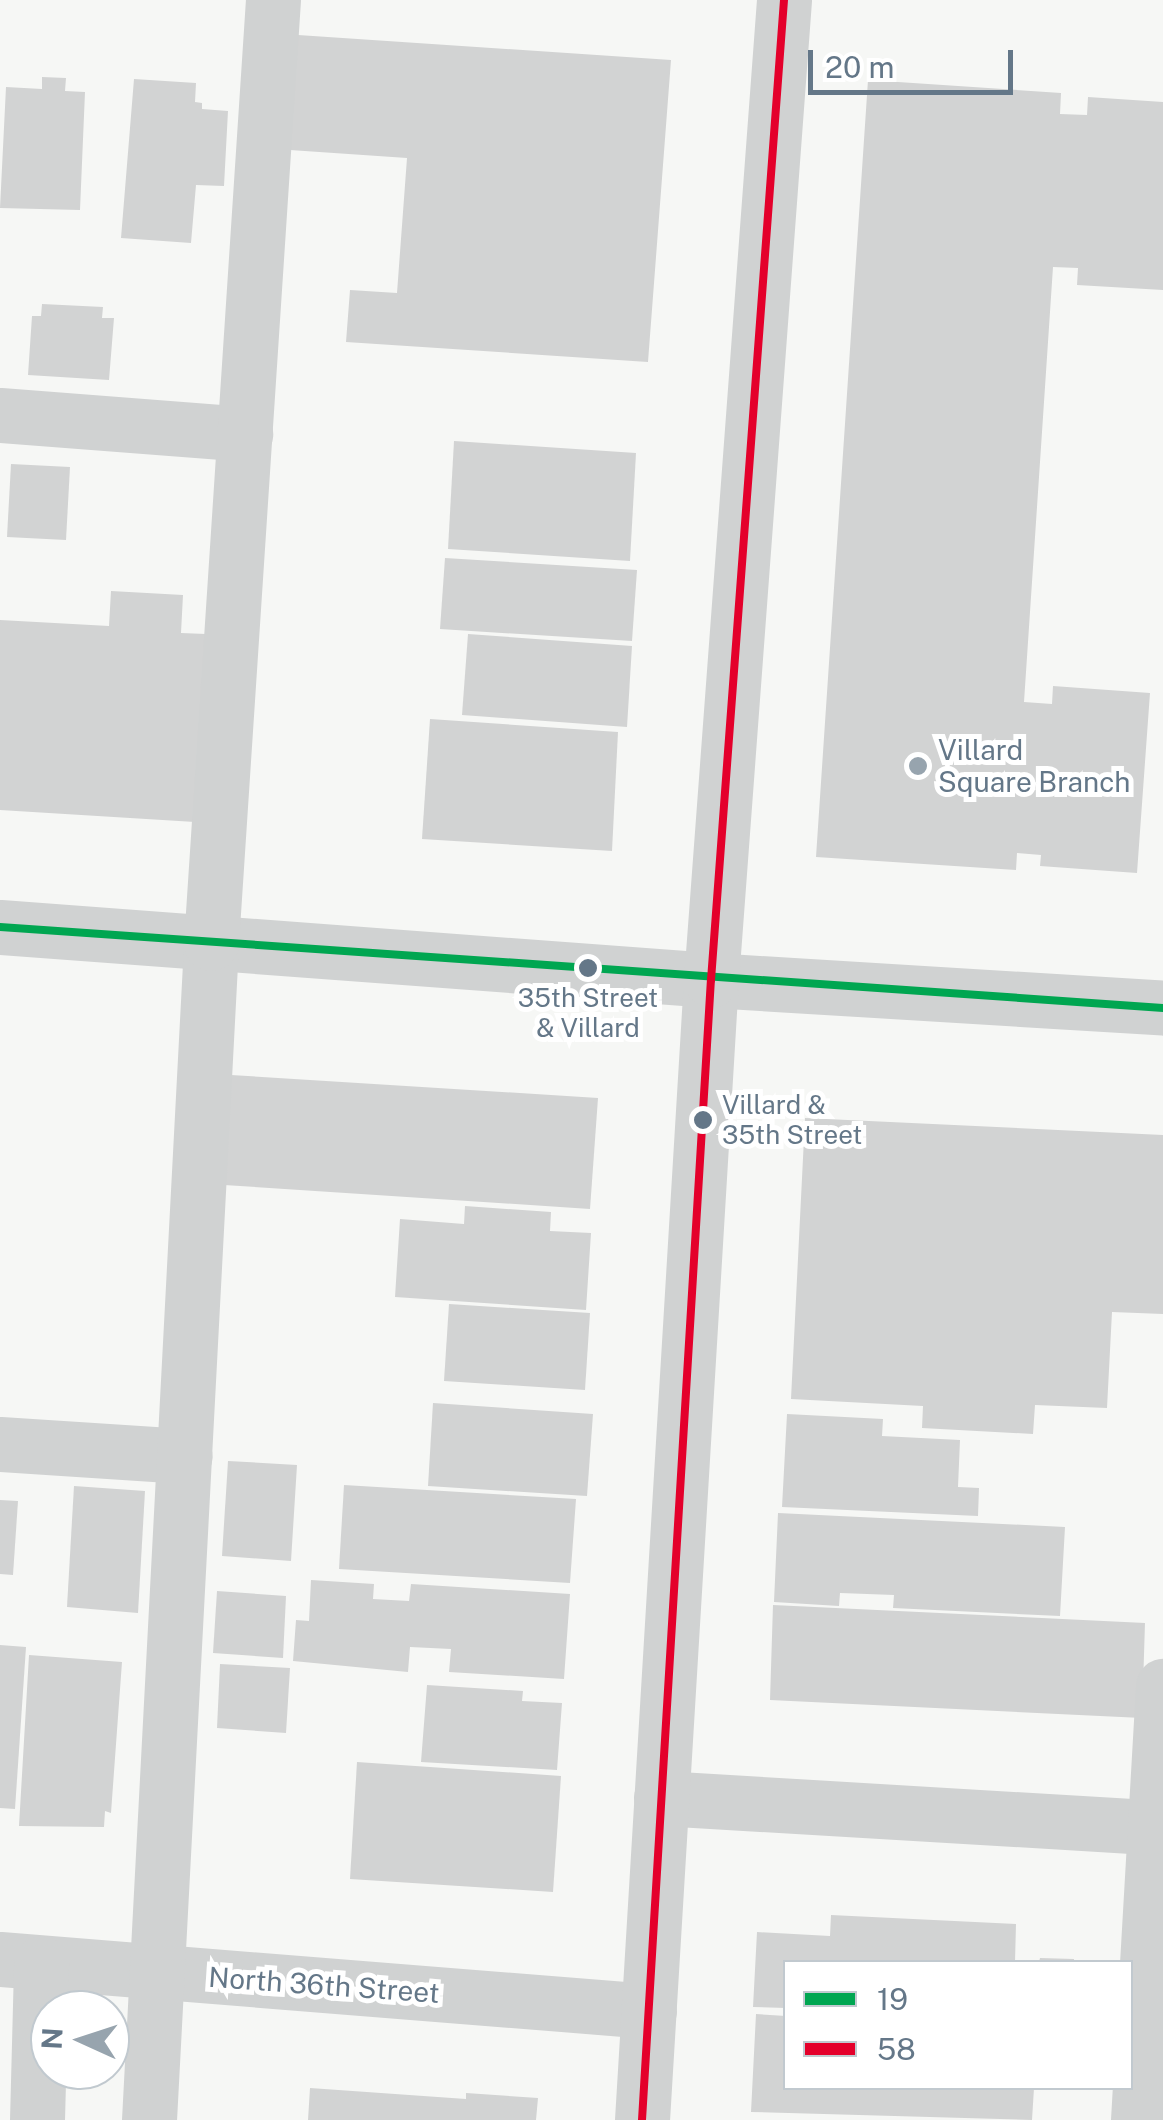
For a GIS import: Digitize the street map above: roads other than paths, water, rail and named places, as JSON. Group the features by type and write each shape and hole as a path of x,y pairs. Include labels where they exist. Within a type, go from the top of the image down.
{"street":[{"path":"149,2120 212,943 274,0"},
{"path":"642,2120 711,980 784,0"},
{"path":"0,415 245,434"},
{"path":"0,927 711,980 1163,1008"},
{"path":"0,1444 184,1456"},
{"path":"1138,2120 1163,1686"},
{"path":"661,1798 1152,1827"},
{"path":"20,1961 37,2120"},
{"name":"North 36th Street","path":"20,1961 649,2011"}],"place":[{"name":"Villard Square Branch","path":"918,766"},
{"name":"35th Street & Villard","path":"588,968"},
{"name":"Villard & 35th Street","path":"703,1120"}]}
